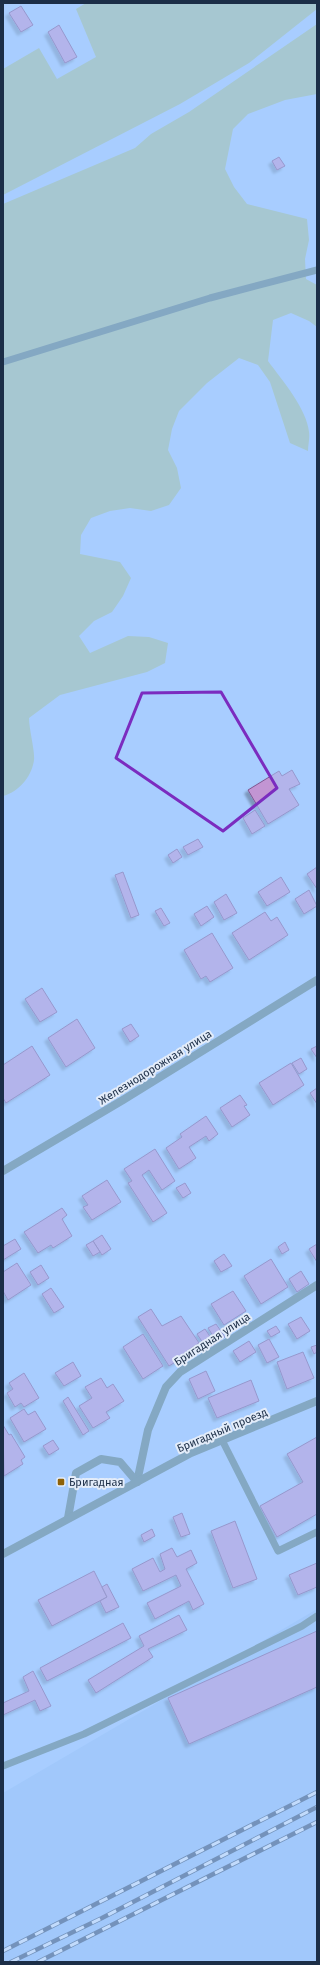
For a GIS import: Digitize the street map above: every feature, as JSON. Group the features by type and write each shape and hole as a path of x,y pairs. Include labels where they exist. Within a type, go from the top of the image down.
{"street":[{"name":"Железнодорожная улица","path":"3,1171 123,1100 317,980"},
{"name":"Бригадная улица","path":"137,1482 148,1430 166,1387 180,1372 317,1285"},
{"name":"Бригадный проезд","path":"137,1482 191,1453 317,1401"},
{"path":"3,1554 137,1482 120,1462 101,1459 76,1473 68,1518"}],"lane":[{"path":"3,362 210,298 317,270"},
{"path":"222,1440 278,1551 317,1532"},
{"path":"3,1766 84,1734 302,1626 317,1616"}],"highlighted area":[{"path":"221,692 277,788 223,831 116,758 142,693"}],"shaded area":[{"path":"317,1609 317,1962 3,1962 3,1793"}],"green space":[{"path":"86,3 317,3 317,9 249,63 180,104 3,195 3,69 39,48 57,79 96,57 76,9"},
{"path":"317,24 317,94 285,100 248,114 233,129 225,169 234,187 247,204 307,219 309,240 305,259 306,279 317,285 317,327 309,321 291,313 273,320 268,361 287,386 304,414 309,432 308,451 290,443 270,382 258,365 239,358 207,383 179,411 172,429 168,450 177,468 181,488 169,505 151,511 130,508 110,511 91,518 81,535 80,554 120,562 131,578 123,596 112,612 94,621 79,636 90,653 128,636 149,637 168,643 165,663 147,672 60,695 29,718 34,756 31,772 19,787 3,796 3,204 135,148 151,134 189,112"}],"building":[{"path":"21,6 33,25 21,32 9,13"},
{"path":"59,25 77,57 65,63 48,32"},
{"path":"279,157 285,166 277,170 272,161"},
{"path":"292,770 300,784 289,789 299,805 268,824 248,790 279,771 282,776"},
{"path":"255,810 265,826 252,834 243,818"},
{"path":"198,839 203,847 188,855 183,847"},
{"path":"177,849 182,857 173,863 168,855"},
{"path":"317,867 317,889 307,874"},
{"path":"123,872 139,915 131,918 115,875"},
{"path":"281,877 290,892 267,906 258,892"},
{"path":"309,890 317,906 304,914 295,899"},
{"path":"226,894 237,913 224,920 214,902"},
{"path":"207,906 214,917 201,926 194,914"},
{"path":"161,908 170,923 164,926 155,911"},
{"path":"265,912 271,921 277,917 288,935 249,960 232,933"},
{"path":"212,933 233,968 210,982 206,976 201,979 184,950"},
{"path":"42,988 57,1012 40,1022 25,999"},
{"path":"77,1019 95,1048 66,1067 48,1038"},
{"path":"131,1024 139,1036 130,1042 122,1029"},
{"path":"32,1046 50,1075 6,1103 3,1098 3,1065"},
{"path":"317,1046 317,1058 311,1049"},
{"path":"301,1058 307,1069 299,1074 292,1063"},
{"path":"291,1063 304,1085 273,1105 259,1083"},
{"path":"317,1088 317,1104 310,1093"},
{"path":"240,1095 247,1105 244,1106 250,1115 232,1127 220,1108"},
{"path":"206,1116 218,1134 209,1141 206,1136 189,1147 196,1158 179,1169 166,1148 182,1137 180,1134"},
{"path":"155,1149 175,1181 162,1190 149,1170 142,1175 167,1213 153,1222 128,1183 132,1181 124,1169"},
{"path":"107,1180 121,1202 92,1220 83,1207 88,1205 82,1196"},
{"path":"185,1183 191,1193 183,1198 176,1188"},
{"path":"62,1208 67,1215 62,1219 72,1236 53,1248 51,1245 38,1253 24,1232"},
{"path":"102,1235 111,1249 102,1255 93,1241"},
{"path":"15,1239 21,1249 3,1260 3,1246"},
{"path":"93,1241 100,1252 93,1256 86,1245"},
{"path":"285,1242 289,1250 282,1254 278,1247"},
{"path":"317,1244 317,1262 309,1249"},
{"path":"224,1254 232,1266 221,1272 214,1261"},
{"path":"271,1259 288,1287 261,1304 244,1276"},
{"path":"17,1263 31,1285 8,1300 3,1291 3,1272"},
{"path":"41,1265 49,1278 38,1285 30,1272"},
{"path":"301,1271 309,1284 297,1292 289,1279"},
{"path":"51,1288 64,1307 54,1313 42,1294"},
{"path":"233,1291 246,1311 224,1325 211,1304"},
{"path":"151,1309 162,1326 181,1316 199,1343 184,1353 185,1356 169,1366 138,1317"},
{"path":"301,1317 310,1331 297,1339 288,1324"},
{"path":"216,1324 225,1337 217,1342 208,1328"},
{"path":"276,1326 280,1332 271,1337 267,1331"},
{"path":"205,1329 215,1344 207,1349 197,1334"},
{"path":"143,1334 163,1366 143,1379 123,1347"},
{"path":"269,1339 279,1357 267,1363 258,1345"},
{"path":"249,1341 256,1352 240,1362 233,1351"},
{"path":"317,1345 317,1352 314,1354 311,1347"},
{"path":"303,1352 314,1378 287,1389 277,1362"},
{"path":"73,1362 81,1376 64,1386 55,1373"},
{"path":"206,1371 215,1391 198,1399 189,1379"},
{"path":"24,1373 39,1398 24,1407 21,1403 15,1407 7,1393 13,1389 9,1383"},
{"path":"101,1378 107,1388 113,1384 124,1401 106,1412 110,1418 93,1428 79,1406 92,1398 85,1387"},
{"path":"251,1380 259,1401 217,1418 208,1398"},
{"path":"68,1397 89,1431 83,1435 63,1401"},
{"path":"24,1409 28,1415 35,1411 46,1429 24,1442 10,1418"},
{"path":"3,1425 9,1435 11,1434 25,1457 21,1460 23,1464 4,1476"},
{"path":"317,1437 317,1514 277,1537 260,1506 303,1482 287,1454"},
{"path":"53,1440 59,1449 49,1455 43,1446"},
{"path":"182,1513 190,1534 181,1537 173,1517"},
{"path":"235,1521 257,1579 233,1588 211,1531"},
{"path":"152,1529 155,1536 144,1542 141,1535"},
{"path":"172,1548 177,1557 191,1550 197,1563 186,1569 204,1604 193,1610 189,1601 155,1619 147,1603 181,1586 176,1575 143,1591 132,1569 153,1558 160,1572 165,1569 160,1554"},
{"path":"317,1563 317,1587 298,1595 289,1575"},
{"path":"94,1571 107,1597 52,1626 38,1600"},
{"path":"107,1584 119,1607 106,1613 100,1601 107,1597 102,1587"},
{"path":"179,1615 187,1630 148,1649 153,1657 96,1693 88,1680 144,1646 139,1636"},
{"path":"123,1623 131,1638 47,1681 40,1668"},
{"path":"317,1631 317,1687 189,1744 168,1698"},
{"path":"33,1671 51,1706 40,1711 35,1700 3,1715 3,1703 29,1691 23,1677"}],"railway":[{"path":"3,1951 317,1792"},
{"path":"11,1962 102,1918 317,1807"},
{"path":"38,1962 317,1822"}],"place":[{"name":"Бригадная","path":"61,1482"}]}
